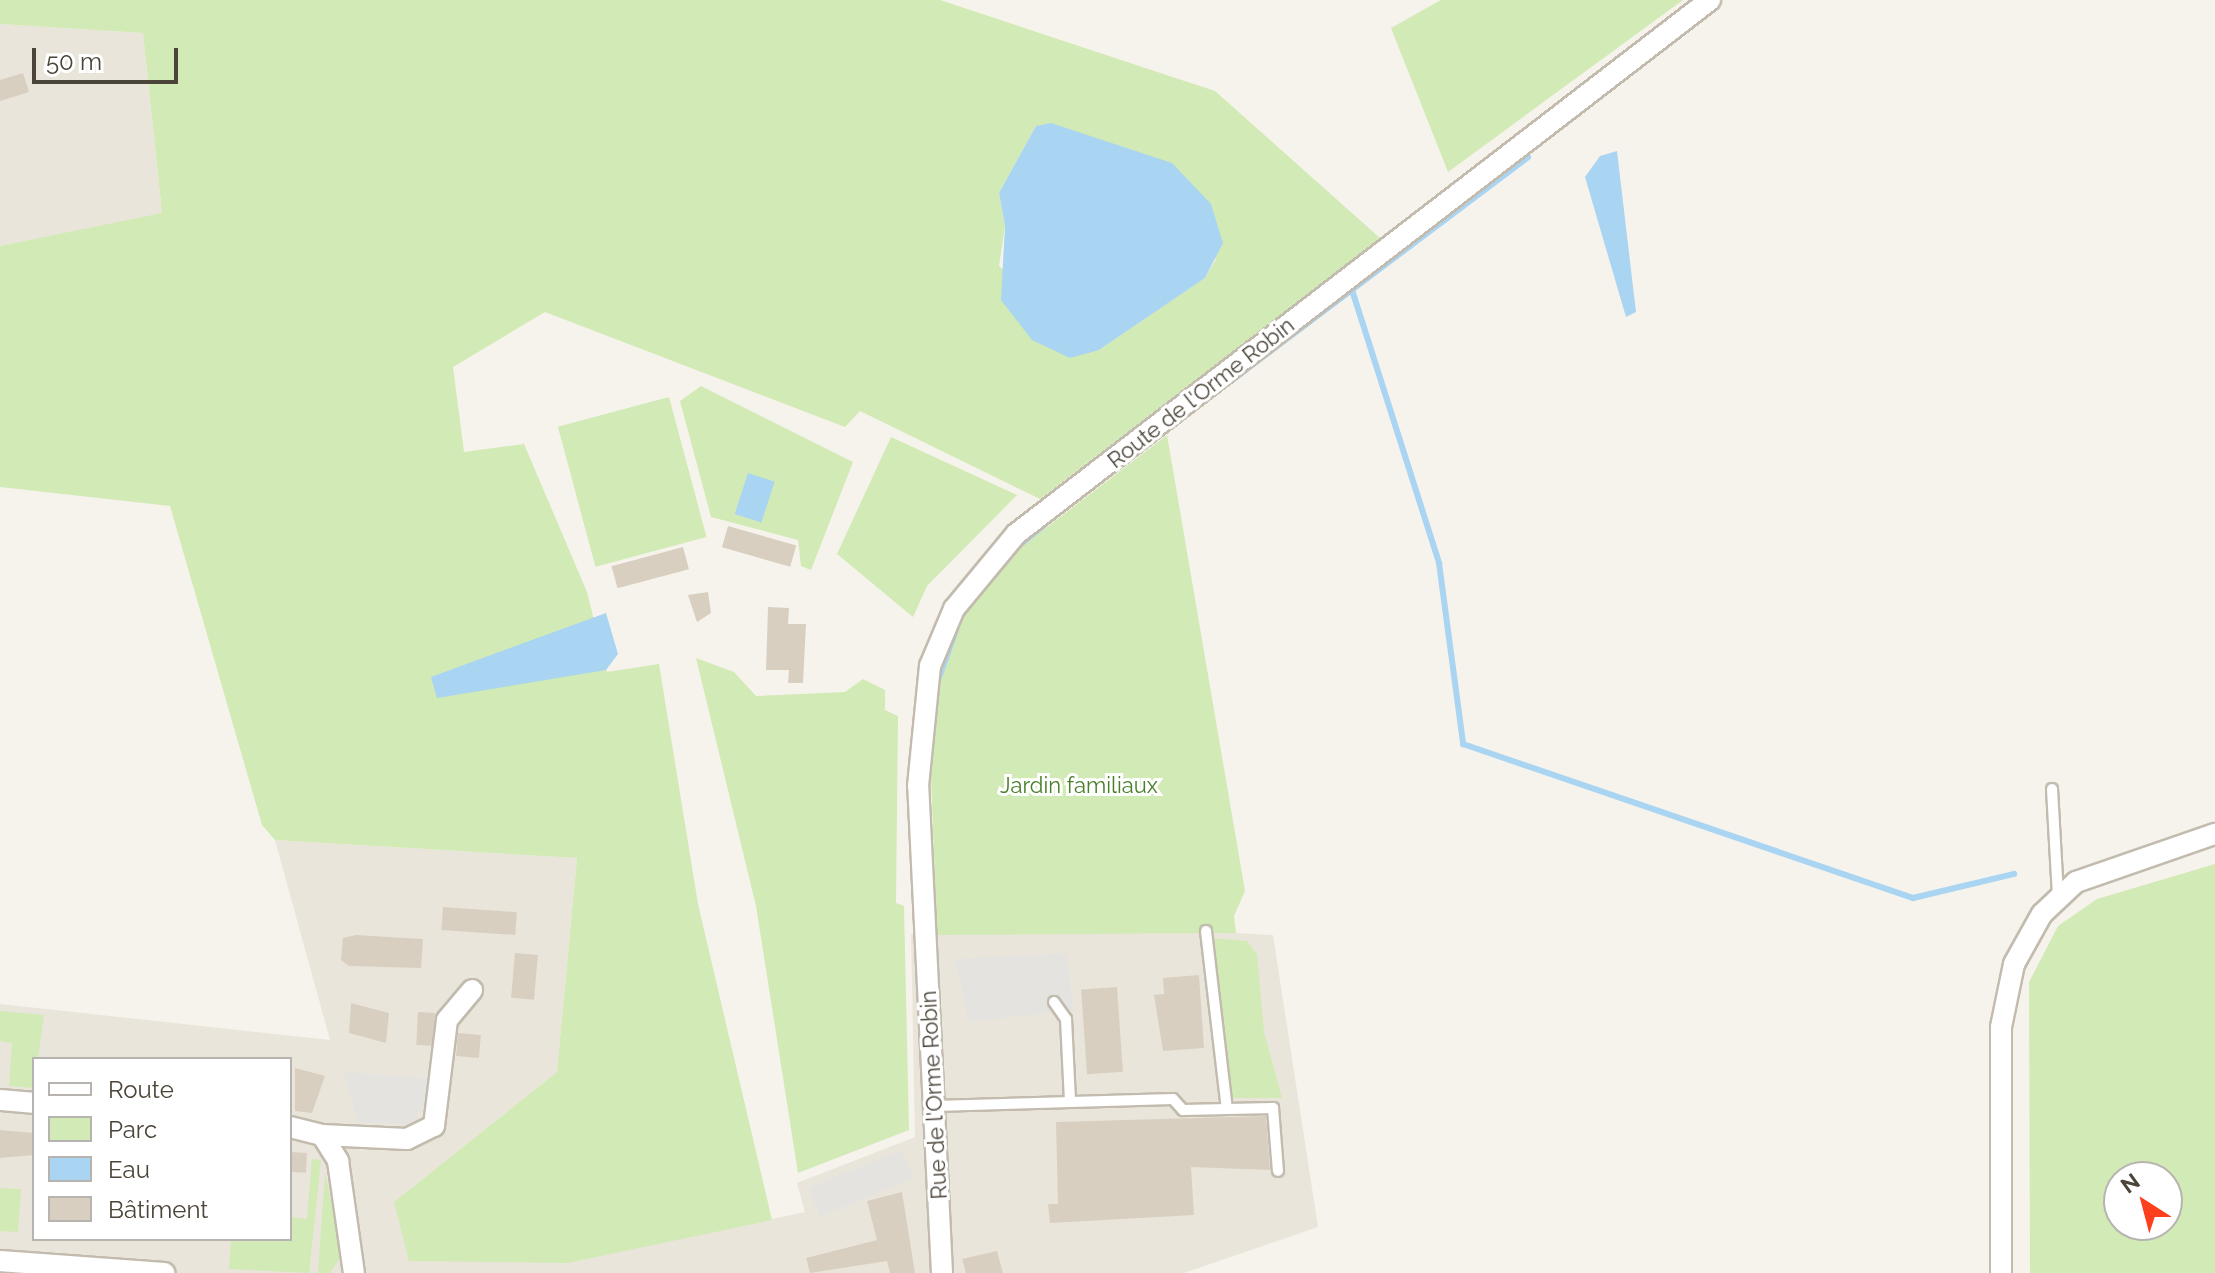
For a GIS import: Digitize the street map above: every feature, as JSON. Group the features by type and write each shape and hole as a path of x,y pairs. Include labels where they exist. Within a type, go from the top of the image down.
{"street":[{"name":"Route de l'Orme Robin","path":"925,916 919,724 936,651 987,562 1710,0"},
{"path":"2001,1273 2001,1027 2014,964 2058,896 2130,859 2215,834"},
{"name":"Rue de l'Orme Robin","path":"925,916 942,1273"},
{"path":"292,1128 322,1135 407,1139 434,1126 447,1020 472,990"},
{"path":"0,1100 32,1103"},
{"path":"322,1135 338,1161 354,1273"},
{"path":"0,1261 165,1273"}],"lane":[{"path":"2052,789 2058,896"},
{"path":"1206,931 1227,1109"},
{"path":"1054,1002 1066,1019 1070,1102"},
{"path":"935,1106 1173,1099 1183,1110 1273,1108 1278,1171"}],"shaded area":[{"path":"0,24 143,33 162,214 0,246"},
{"path":"275,840 577,858 557,1072 394,1202 568,1263 805,1212 797,1183 915,1137 911,934 1273,935 1318,1227 1184,1273 0,1273 0,1004 330,1040"},
{"path":"1067,953 1073,1010 969,1022 955,959"},
{"path":"344,1072 432,1079 430,1111 417,1112 416,1125 357,1122"},
{"path":"902,1150 914,1179 820,1217 808,1188"}],"green space":[{"path":"0,0 940,0 1215,91 1380,238 1040,499 860,411 845,427 545,312 453,367 464,452 524,444 587,592 607,672 659,664 698,904 772,1220 568,1263 409,1261 394,1202 557,1072 577,858 275,840 262,825 170,506 0,487 0,246 162,213 143,33 0,24","holes":["1036,126 1216,259 1205,278 1099,350 999,266 1005,226 999,193"]},
{"path":"1441,0 1683,0 1448,172 1391,28"},
{"path":"701,386 853,462 811,570 801,566 798,540 711,517 680,401"},
{"path":"669,397 707,537 595,567 558,427"},
{"name":"Jardin familiaux","path":"1167,435 1245,891 1234,916 1236,933 937,935 930,750 942,672 966,612 1012,554"},
{"path":"891,437 1017,495 927,586 913,617 837,554"},
{"path":"696,658 734,672 756,696 845,692 863,679 885,690 885,710 898,716 896,903 904,906 909,1130 798,1173 756,906"},
{"path":"2215,864 2215,1273 2030,1273 2029,982 2058,926 2097,899"},
{"path":"1210,938 1247,941 1257,954 1264,1032 1282,1098 1231,1098"},
{"path":"0,1011 44,1015 38,1057 32,1057 32,1088 9,1086 12,1043 0,1041"},
{"path":"312,1159 321,1160 309,1273 229,1269 231,1241 292,1241 292,1217 307,1219"},
{"path":"325,1174 343,1254 330,1273 318,1273"},
{"path":"0,1188 21,1189 18,1232 0,1231"}],"water":[{"path":"1051,123 1172,163 1211,204 1223,243 1205,278 1099,350 1070,358 1032,340 1001,300 1005,226 999,193 1036,126"},
{"path":"1617,151 1636,312 1626,317 1585,177 1600,156"},
{"path":"748,473 775,482 761,523 735,514"},
{"path":"606,613 618,654 606,670 437,698 431,677"}],"building":[{"path":"23,73 29,92 0,101 0,80"},
{"path":"728,526 796,546 790,567 722,547"},
{"path":"683,547 689,569 617,588 612,566"},
{"path":"708,592 711,613 697,622 688,595"},
{"path":"768,607 789,608 788,624 806,624 803,683 788,683 789,670 766,670"},
{"path":"443,907 517,912 515,935 441,930"},
{"path":"356,935 423,939 421,968 349,966 341,960 343,938"},
{"path":"515,953 538,955 534,1000 511,998"},
{"path":"1199,975 1204,1048 1163,1051 1154,995 1164,994 1163,978"},
{"path":"1117,987 1123,1072 1087,1074 1081,990"},
{"path":"351,1003 389,1013 386,1043 349,1033"},
{"path":"418,1012 435,1013 433,1046 416,1045"},
{"path":"458,1033 481,1035 479,1058 456,1056"},
{"path":"295,1068 325,1076 312,1113 295,1111"},
{"path":"1266,1116 1270,1170 1191,1167 1194,1215 1050,1223 1048,1204 1058,1204 1056,1122"},
{"path":"0,1130 32,1133 32,1155 0,1158"},
{"path":"292,1152 307,1153 306,1173 292,1172"},
{"path":"902,1192 915,1273 890,1273 887,1261 810,1273 806,1258 877,1240 867,1201"},
{"path":"997,1251 1003,1273 966,1273 962,1259"}],"waterway":[{"path":"1231,381 1528,157"},
{"path":"1352,290 1439,563 1463,744 1913,898 2014,874"},
{"path":"1016,548 1044,525"},
{"path":"938,680 956,630"}]}
